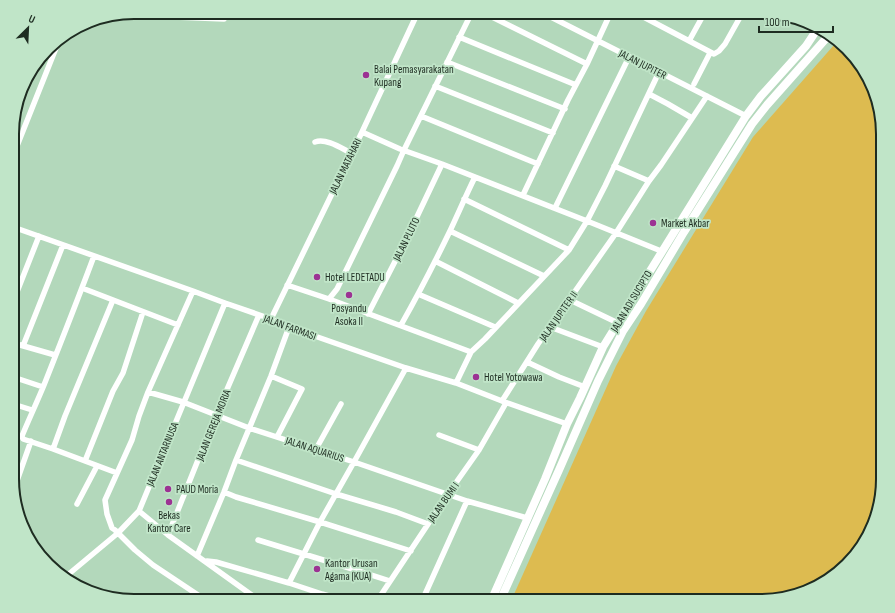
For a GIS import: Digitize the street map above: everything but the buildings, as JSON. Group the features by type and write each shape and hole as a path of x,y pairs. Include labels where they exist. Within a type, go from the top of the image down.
{"highway":[{"name":"JALAN ADI SUCIPTO","path":"493,594 545,479 567,424 603,347 661,251 746,116 761,96 806,46 815,33"},
{"name":"JALAN ADI SUCIPTO","path":"503,594 610,356 623,331 740,142 759,115 825,39"},
{"path":"646,276 655,280"}],"street":[{"name":"JALAN MATAHARI","path":"270,319 362,132 415,19"},
{"path":"329,299 337,289 468,19"},
{"path":"496,19 587,64"},
{"name":"JALAN JUPITER","path":"554,19 746,116"},
{"path":"523,195 587,64 607,19"},
{"path":"648,19 714,54 719,51 724,44 739,19"},
{"path":"690,41 701,19"},
{"path":"459,37 576,85"},
{"path":"19,141 55,51"},
{"path":"694,84 710,53"},
{"path":"555,208 629,57"},
{"path":"447,62 564,109"},
{"path":"456,383 471,352 569,250 587,220 659,72"},
{"path":"435,86 553,133"},
{"path":"649,94 692,118"},
{"name":"JALAN JUPITER II","path":"504,402 527,362 550,327 616,233 706,96"},
{"path":"421,116 538,164"},
{"path":"362,132 404,150 587,220 661,251"},
{"path":"315,142 328,142 351,153"},
{"name":"JALAN PLUTO","path":"368,314 402,248 442,164"},
{"path":"614,166 649,181"},
{"path":"401,325 450,231 475,177"},
{"path":"464,199 569,250"},
{"name":"JALAN FARMASI","path":"19,229 289,327 406,368 456,383 567,424"},
{"path":"450,231 544,276"},
{"path":"19,287 39,236"},
{"path":"23,346 63,245"},
{"path":"94,256 22,438 117,473"},
{"path":"435,261 518,303"},
{"path":"287,285 401,325 471,352"},
{"path":"82,288 178,325"},
{"path":"193,291 148,392 138,416 132,440 105,500 107,514 112,528 153,565 196,594"},
{"path":"418,294 495,327"},
{"path":"53,449 113,300"},
{"path":"570,300 618,323"},
{"name":"JALAN ANTARNUSA","path":"69,574 118,533 138,511 225,303"},
{"path":"85,461 113,392 123,373 143,312"},
{"name":"JALAN GEREJA MORIA","path":"168,534 216,415 259,316"},
{"path":"197,556 271,376 289,327"},
{"path":"550,327 603,347"},
{"path":"19,345 55,356"},
{"path":"527,362 585,387"},
{"path":"289,584 303,553 406,368"},
{"path":"271,376 302,389 277,437"},
{"path":"19,379 43,387"},
{"name":"JALAN AQUARIUS","path":"148,392 183,402 249,428 448,494 527,518"},
{"name":"JALAN BUMI I","path":"382,594 479,450 504,402"},
{"path":"316,449 341,404"},
{"path":"19,406 32,410"},
{"path":"439,435 479,450"},
{"path":"19,476 32,442"},
{"path":"236,460 336,494 396,512 428,524"},
{"path":"77,504 98,466"},
{"path":"224,492 411,551"},
{"path":"425,594 467,500"},
{"path":"138,511 250,594"},
{"path":"258,540 390,581"},
{"path":"205,561 216,562 322,594"}],"shaded area":[{"path":"834,45 857,70 872,104 876,126 876,487 872,509 861,536 847,555 825,575 798,588 783,592 769,594 514,594 616,366 646,311 753,137"}],"place":[{"name":"Balai Pemasyarakatan Kupang","path":"366,75"},
{"name":"Market Akbar","path":"653,223"},
{"name":"Hotel LEDETADU","path":"317,277"},
{"name":"Posyandu Asoka II","path":"349,295"},
{"name":"Hotel Yotowawa","path":"476,377"},
{"name":"PAUD Moria","path":"168,489"},
{"name":"Bekas Kantor Care","path":"169,502"},
{"name":"Kantor Urusan Agama (KUA)","path":"317,569"}]}
